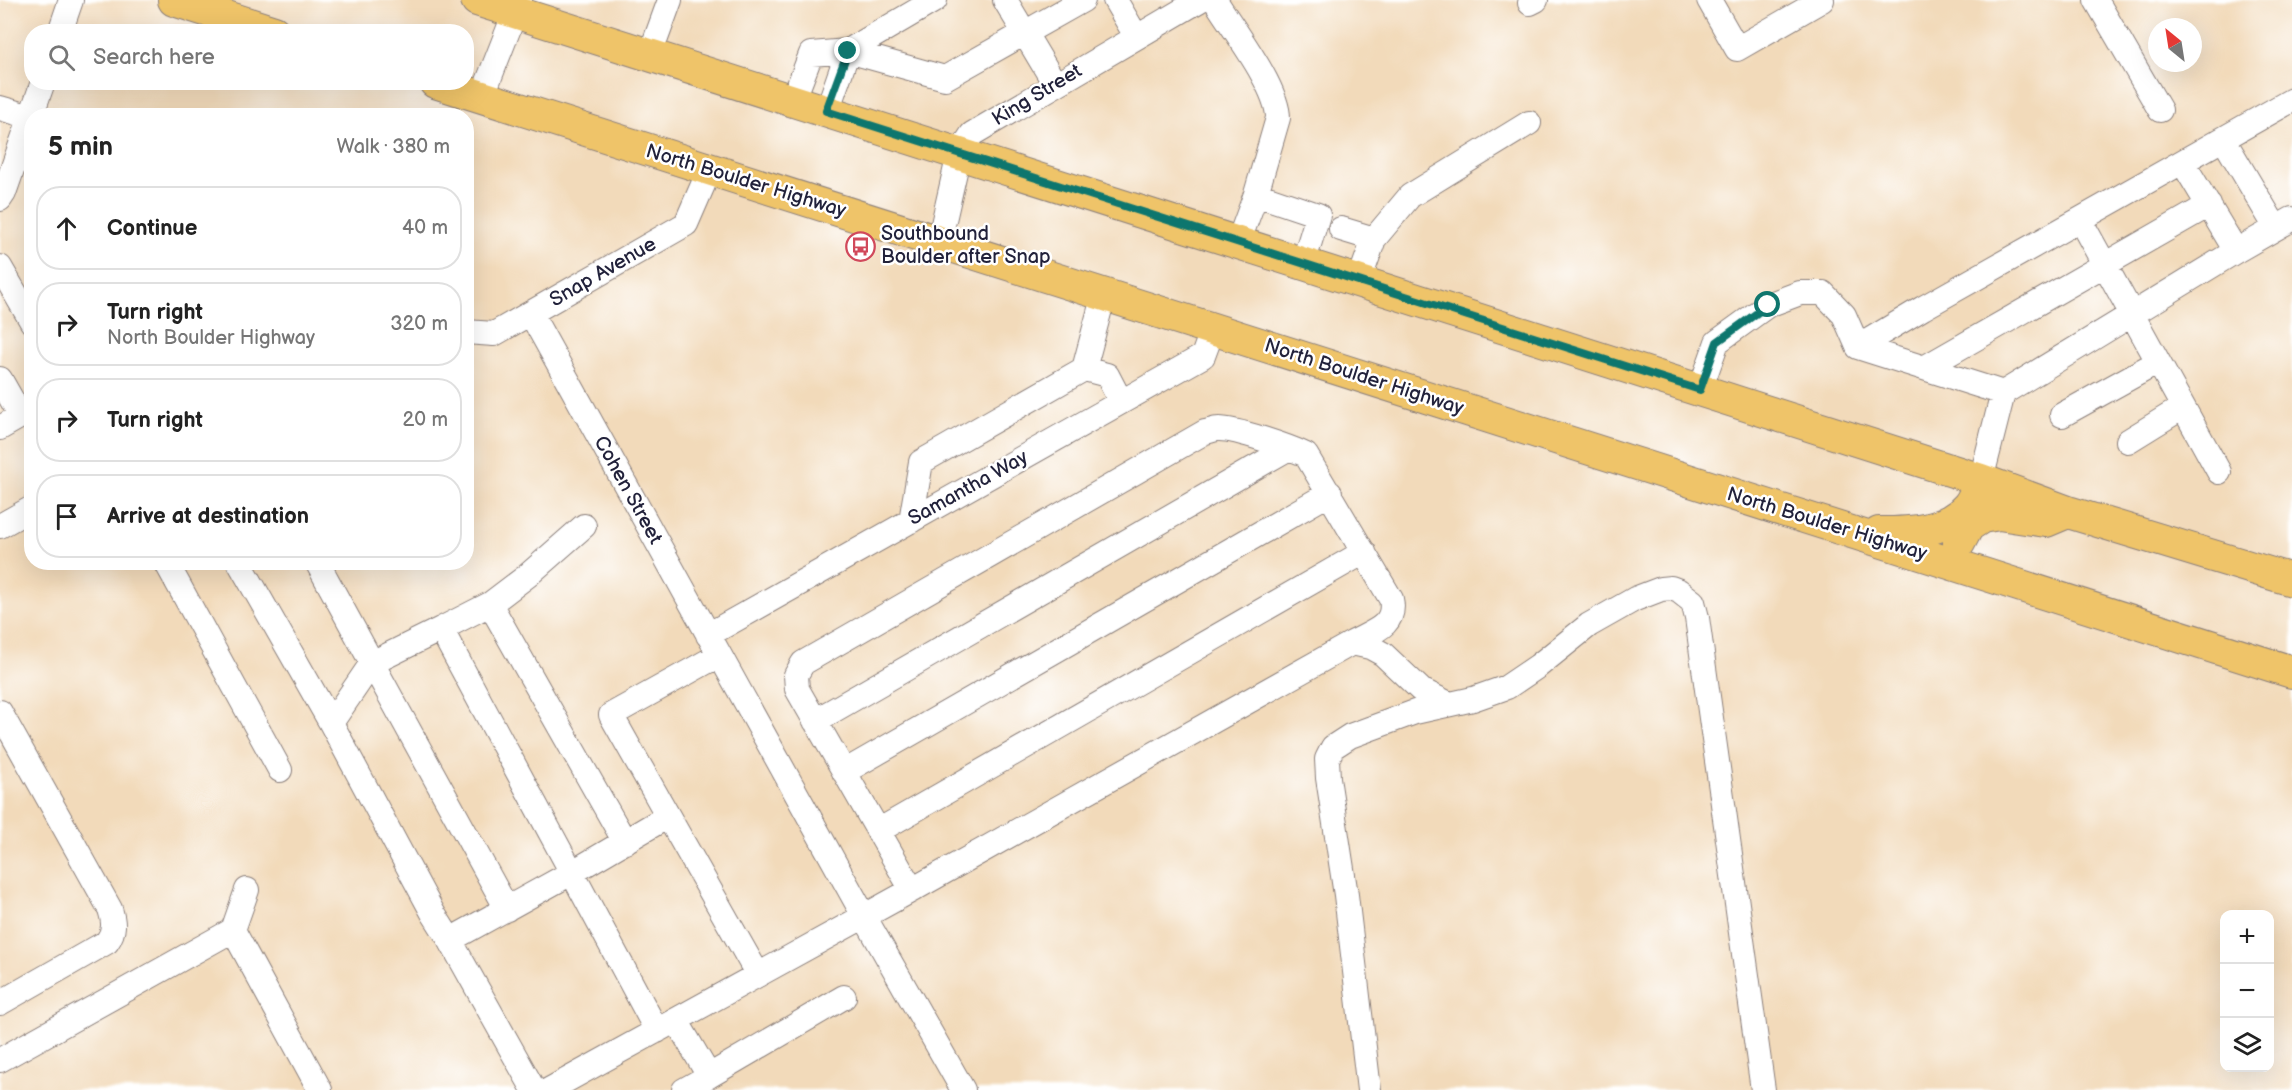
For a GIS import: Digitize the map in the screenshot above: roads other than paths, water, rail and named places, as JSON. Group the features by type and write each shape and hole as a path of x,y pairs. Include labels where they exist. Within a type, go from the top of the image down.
{"main road":[{"path":"174,0 249,24"},
{"path":"477,0 517,6 650,55 1981,480 2068,512 2292,580"},
{"name":"North Boulder Highway","path":"460,90 709,171 1948,561 2292,672"},
{"path":"1858,534 1928,530 1952,521 1970,505 1981,480"},
{"path":"1948,561 1968,526 1982,517 1999,514 2046,521 2068,512"}],"street":[{"path":"63,24 71,0"},
{"path":"650,55 670,0"},
{"path":"826,111 848,51 935,0"},
{"path":"1005,0 1055,84"},
{"path":"793,101 811,54 848,51 945,78 1083,0"},
{"path":"1115,0 1136,36"},
{"name":"King Street","path":"939,242 959,154 972,134 1200,0"},
{"path":"1215,0 1271,90 1278,108 1278,118 1256,194 1238,243"},
{"path":"1709,0 1737,49 1822,0"},
{"path":"2096,0 2160,110"},
{"path":"482,97 517,6"},
{"path":"34,108 40,90"},
{"path":"1858,347 2224,140 2290,107"},
{"path":"0,108 24,115"},
{"path":"1359,281 1374,239 1410,196 1529,123"},
{"path":"0,199 24,137"},
{"path":"1981,480 2003,393 2284,223 2224,140"},
{"path":"2183,163 2236,250"},
{"name":"Snap Avenue","path":"474,333 494,334 686,224 709,171"},
{"path":"1256,194 1318,215 1303,264"},
{"path":"1924,368 2209,205"},
{"path":"2080,220 2219,472"},
{"path":"1341,229 1374,239"},
{"path":"0,267 24,308"},
{"path":"1700,390 1717,342 1768,305 1800,292 1823,293 1844,315 1858,347 2003,393"},
{"path":"1084,369 1104,294"},
{"name":"Cohen Street","path":"531,314 717,652 963,1090"},
{"name":"Samantha Way","path":"668,816 611,715 717,652 911,521 1203,356 1213,329"},
{"path":"2062,415 2158,362"},
{"path":"911,521 921,462 1084,369 1107,375 1121,402"},
{"path":"0,380 24,410"},
{"path":"2128,441 2183,407"},
{"path":"0,428 24,414"},
{"path":"549,1090 575,1084 666,1025 912,890 1390,620 1393,610 1391,599 1306,455 1229,430 1217,429 1205,432 825,648 803,663 796,675 797,689 912,890"},
{"path":"815,721 1289,448"},
{"path":"844,772 1330,493"},
{"path":"0,526 24,512"},
{"path":"331,723 372,663 490,604 527,576 584,526"},
{"path":"878,831 1364,552"},
{"path":"170,570 280,770"},
{"path":"244,570 331,723 433,913 534,1090"},
{"path":"321,570 507,909"},
{"path":"1369,1090 1346,895 1328,778 1327,759 1333,747 1350,736 1415,712 1449,705 1507,687 1589,625 1635,599 1661,589 1671,588 1686,595 1693,602 1697,618 1763,1090"},
{"path":"490,604 625,842"},
{"path":"441,629 573,872 666,1025 709,1076"},
{"path":"1352,643 1370,647 1383,654 1421,690 1449,705"},
{"path":"0,712 110,909 113,920 113,933 107,942 0,1003"},
{"path":"450,940 668,816 758,975"},
{"path":"0,1060 233,930 247,890"},
{"path":"233,930 320,1090"},
{"path":"684,1090 844,997"}],"place":[{"name":"Southbound Boulder after Snap","path":"860,246"}]}
